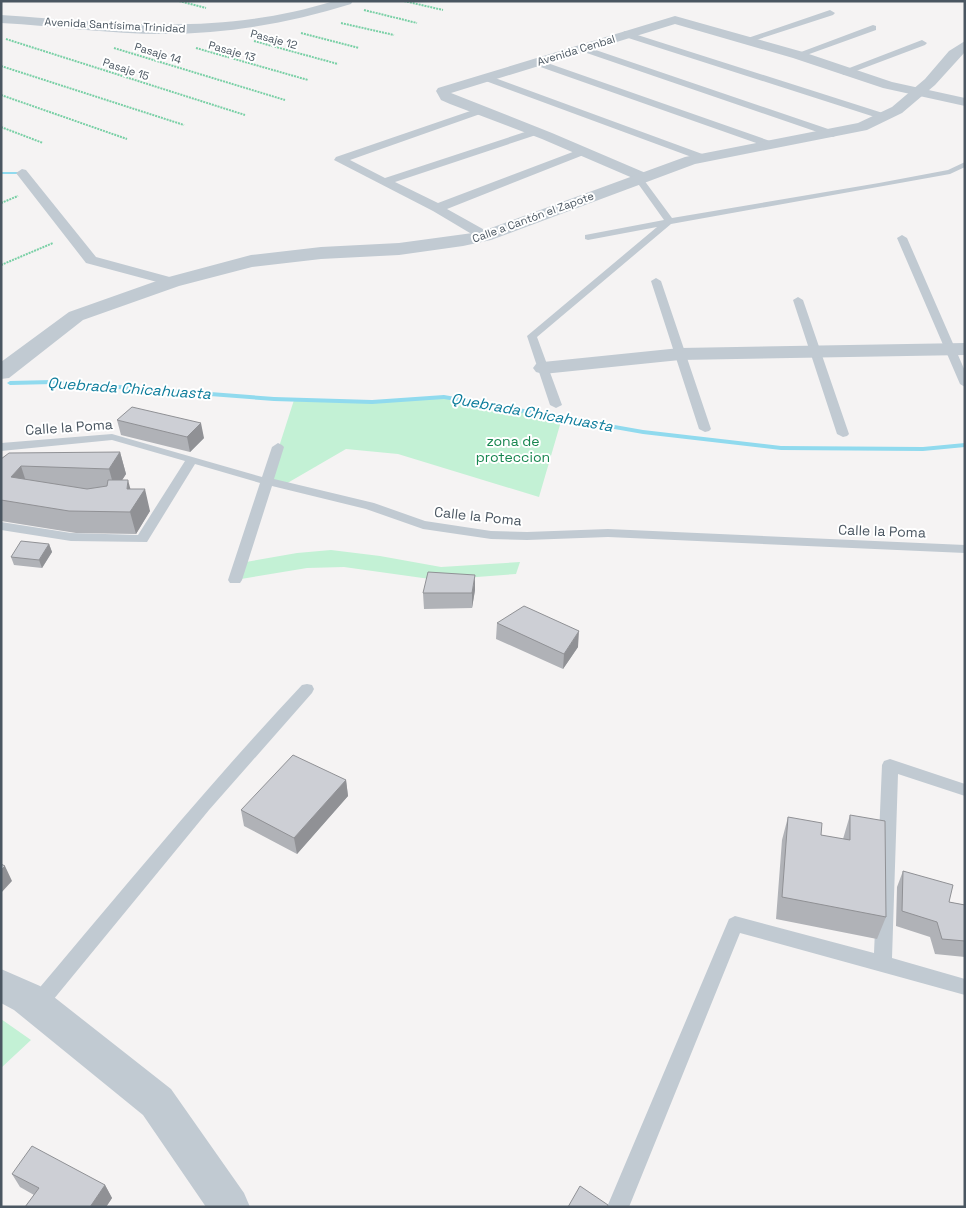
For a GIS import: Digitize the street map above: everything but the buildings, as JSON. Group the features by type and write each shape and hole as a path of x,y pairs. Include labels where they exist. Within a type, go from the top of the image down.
{"street":[{"name":"Avenida Santísima Trinidad","path":"1,19 163,30 205,28 285,19 343,2"},
{"path":"747,40 830,13"},
{"name":"Avenida Cenbal","path":"640,178 535,132 446,97 443,92 625,34 676,20 798,55 844,72 918,92 965,102"},
{"path":"798,55 873,28"},
{"path":"625,34 885,117"},
{"path":"844,72 922,43"},
{"name":"Calle a Cantón el Zapote","path":"1,373 76,316 172,282 250,262 321,253 399,249 463,241 485,236 701,157 833,134 862,127 898,110 965,45"},
{"path":"581,48 833,134"},
{"path":"536,62 768,144"},
{"path":"487,78 701,157"},
{"path":"479,111 340,160 437,208 485,236"},
{"path":"384,182 535,132"},
{"path":"437,208 582,152"},
{"path":"22,173 91,260 172,282"},
{"path":"543,368 680,354 957,350"},
{"path":"1,985 27,998 156,1102 230,1207"}],"lane":[{"path":"588,237 669,221 879,186 950,172 965,164"},
{"path":"640,178 669,221"},
{"path":"556,405 532,336 669,221"},
{"path":"902,238 957,350 965,384"},
{"path":"656,281 705,429"},
{"path":"798,300 843,434"},
{"name":"Calle la Poma","path":"1,447 112,437 268,481 370,506 423,525 491,535 527,536 608,533 965,549"},
{"path":"235,580 278,447"},
{"path":"1,526 71,537 142,539 192,459"},
{"path":"37,1006 200,807 254,744 307,689"},
{"path":"883,963 890,765 965,790"},
{"path":"618,1207 735,924 883,963 965,988"}],"path":[{"path":"404,1 443,10"},
{"path":"343,2 417,23"},
{"name":"Pasaje 15","path":"1,37 246,115"},
{"name":"Pasaje 12","path":"253,41 338,64"},
{"name":"Pasaje 14","path":"109,46 285,100"},
{"name":"Pasaje 13","path":"188,46 308,80"},
{"path":"1,66 184,125"},
{"path":"1,95 127,139"},
{"path":"1,127 43,143"},
{"path":"1,265 72,235"}],"green space":[{"name":"zona de proteccion","path":"449,398 562,418 539,497 398,454 346,449 284,485 268,481 294,400 372,402"},
{"path":"331,550 380,556 441,567 520,562 516,574 437,580 344,567 307,568 235,580 246,562 297,553"},
{"path":"1,1019 31,1040 1,1068"}],"waterway":[{"path":"1,173 22,173"},
{"name":"Quebrada Chicahuasta","path":"10,383 53,382 274,399 372,402 444,397 643,432 781,448 923,449 965,445"}]}
